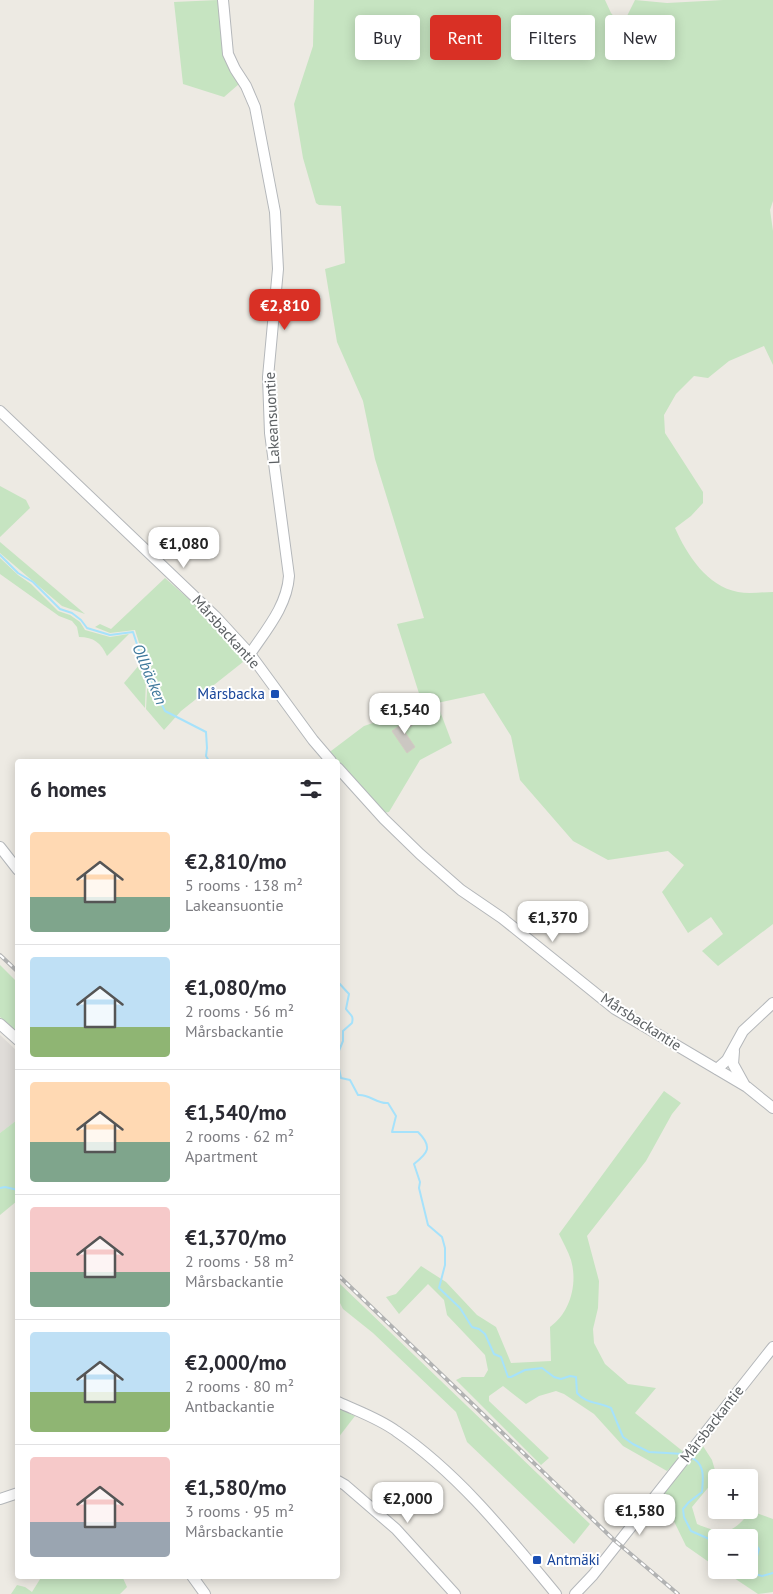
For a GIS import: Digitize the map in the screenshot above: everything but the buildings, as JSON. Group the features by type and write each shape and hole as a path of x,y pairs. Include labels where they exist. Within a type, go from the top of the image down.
{"street":[{"name":"Lakeansuontie","path":"223,0 228,54 246,86 255,107 275,212 278,269 268,377 270,433 289,576 288,589 283,604 250,654"},
{"name":"Mårsbackantie","path":"0,411 215,616 250,654 313,740 329,759"},
{"name":"Mårsbackantie","path":"340,770 396,831 461,890 502,918 615,1009 747,1087 773,1108"},
{"path":"0,847 15,866"},
{"path":"717,1069 727,1060 743,1031 773,1003"},
{"path":"0,1024 15,1037"},
{"path":"734,1048 733,1064 747,1087"},
{"name":"Mårsbackantie","path":"575,1594 593,1575 773,1347"},
{"path":"340,1403 378,1420 422,1451 458,1483 492,1518 556,1594"},
{"path":"340,1482 346,1485 396,1529 455,1594"},
{"path":"0,1499 15,1494"},
{"path":"194,1579 205,1594"}],"shaded area":[{"path":"0,1035 15,1049 15,1122 0,1133"}],"green space":[{"path":"218,0 223,53 239,84 224,97 183,84 174,2"},
{"path":"314,0 605,0 613,15 605,15 605,60 675,60 675,15 628,15 635,0 667,3 773,0 773,201 770,210 773,231 773,365 764,346 729,361 708,378 694,376 676,394 664,415 665,433 703,492 703,503 691,516 675,528 692,559 708,576 727,589 742,593 773,592 773,924 718,966 702,951 723,934 711,917 688,933 662,892 684,865 668,851 608,860 573,841 520,780 511,736 484,693 437,703 452,743 420,760 389,812 382,813 340,767 340,759 332,759 327,754 364,726 423,706 397,624 424,618 375,459 363,401 337,342 325,269 345,263 341,206 319,205 316,203 303,158 294,104 313,46"},
{"path":"0,486 26,500 30,508 0,537"},
{"path":"0,542 85,614 62,606 0,553"},
{"path":"0,558 31,584 58,611 70,615 80,622 85,630 110,637 129,634 107,656 96,642 89,638 79,637 77,627 72,621 59,616 0,574"},
{"path":"165,578 216,623 248,658 181,711 164,730 146,709 148,671 135,630 110,633 95,627 100,624 111,629"},
{"path":"140,664 146,678 145,708 124,683"},
{"path":"0,965 15,980 15,1031 0,1017"},
{"path":"664,1091 681,1103 672,1114 646,1161 587,1236 599,1281 598,1308 593,1329 594,1343 605,1364 628,1384 656,1388 635,1413 685,1453 667,1471 623,1446 594,1414 564,1394 556,1391 539,1396 526,1404 503,1386 489,1396 489,1401 549,1458 541,1465 456,1380 462,1377 484,1377 488,1370 485,1355 447,1315 444,1300 428,1284 399,1314 386,1297 396,1294 421,1266 446,1282 477,1315 496,1327 511,1363 551,1361 550,1327 563,1314 573,1288 571,1260 559,1234"},
{"path":"15,1122 15,1203 0,1215 0,1133"},
{"path":"340,1284 590,1524 574,1544 467,1442 456,1412 373,1333 343,1309 340,1303"},
{"path":"340,1409 355,1416 340,1435"},
{"path":"703,1446 712,1460 715,1469 708,1469 708,1488 692,1507 697,1524 711,1529 708,1529 708,1561 686,1546 669,1511 657,1501"},
{"path":"758,1514 773,1519 773,1592 758,1594 736,1579 758,1579 758,1529 731,1529 743,1519 758,1519"},
{"path":"40,1579 123,1579 127,1587 120,1594 11,1594 17,1585 25,1587 32,1592"}],"waterway":[{"name":"Ollbäcken","path":"0,555 18,573 33,582 60,609 72,613 87,628 110,635 133,632 146,672 165,711 206,732 206,756 208,759"},
{"name":"Ollbäcken","path":"340,984 349,994 346,1009 352,1018 352,1023 343,1031 343,1041 340,1048"},
{"name":"Ollbäcken","path":"340,1073 341,1078 350,1080 358,1095 388,1103 396,1116 392,1132 418,1132 426,1142 427,1150 414,1164 420,1182 419,1188 428,1225 442,1237 445,1248 445,1265 439,1288 460,1308 472,1327 479,1329 485,1334 494,1354 501,1357 508,1377 525,1370 542,1368 554,1377 561,1379 570,1376 576,1377 577,1393 584,1399 611,1408 623,1437 649,1452 684,1454"},
{"path":"0,1188 15,1189"},
{"name":"Ollbäcken","path":"690,1457 699,1463 701,1467 703,1477 702,1492 683,1509 684,1517 691,1531 708,1538"},
{"name":"Ollbäcken","path":"758,1548 758,1552"},
{"name":"Ollbäcken","path":"758,1575 762,1576 773,1573"}],"railway":[{"path":"0,955 15,969"},
{"path":"340,1277 613,1539 678,1594"}],"place":[{"name":"Mårsbacka","path":"275,694"},
{"name":"Antmäki","path":"537,1560"}]}
